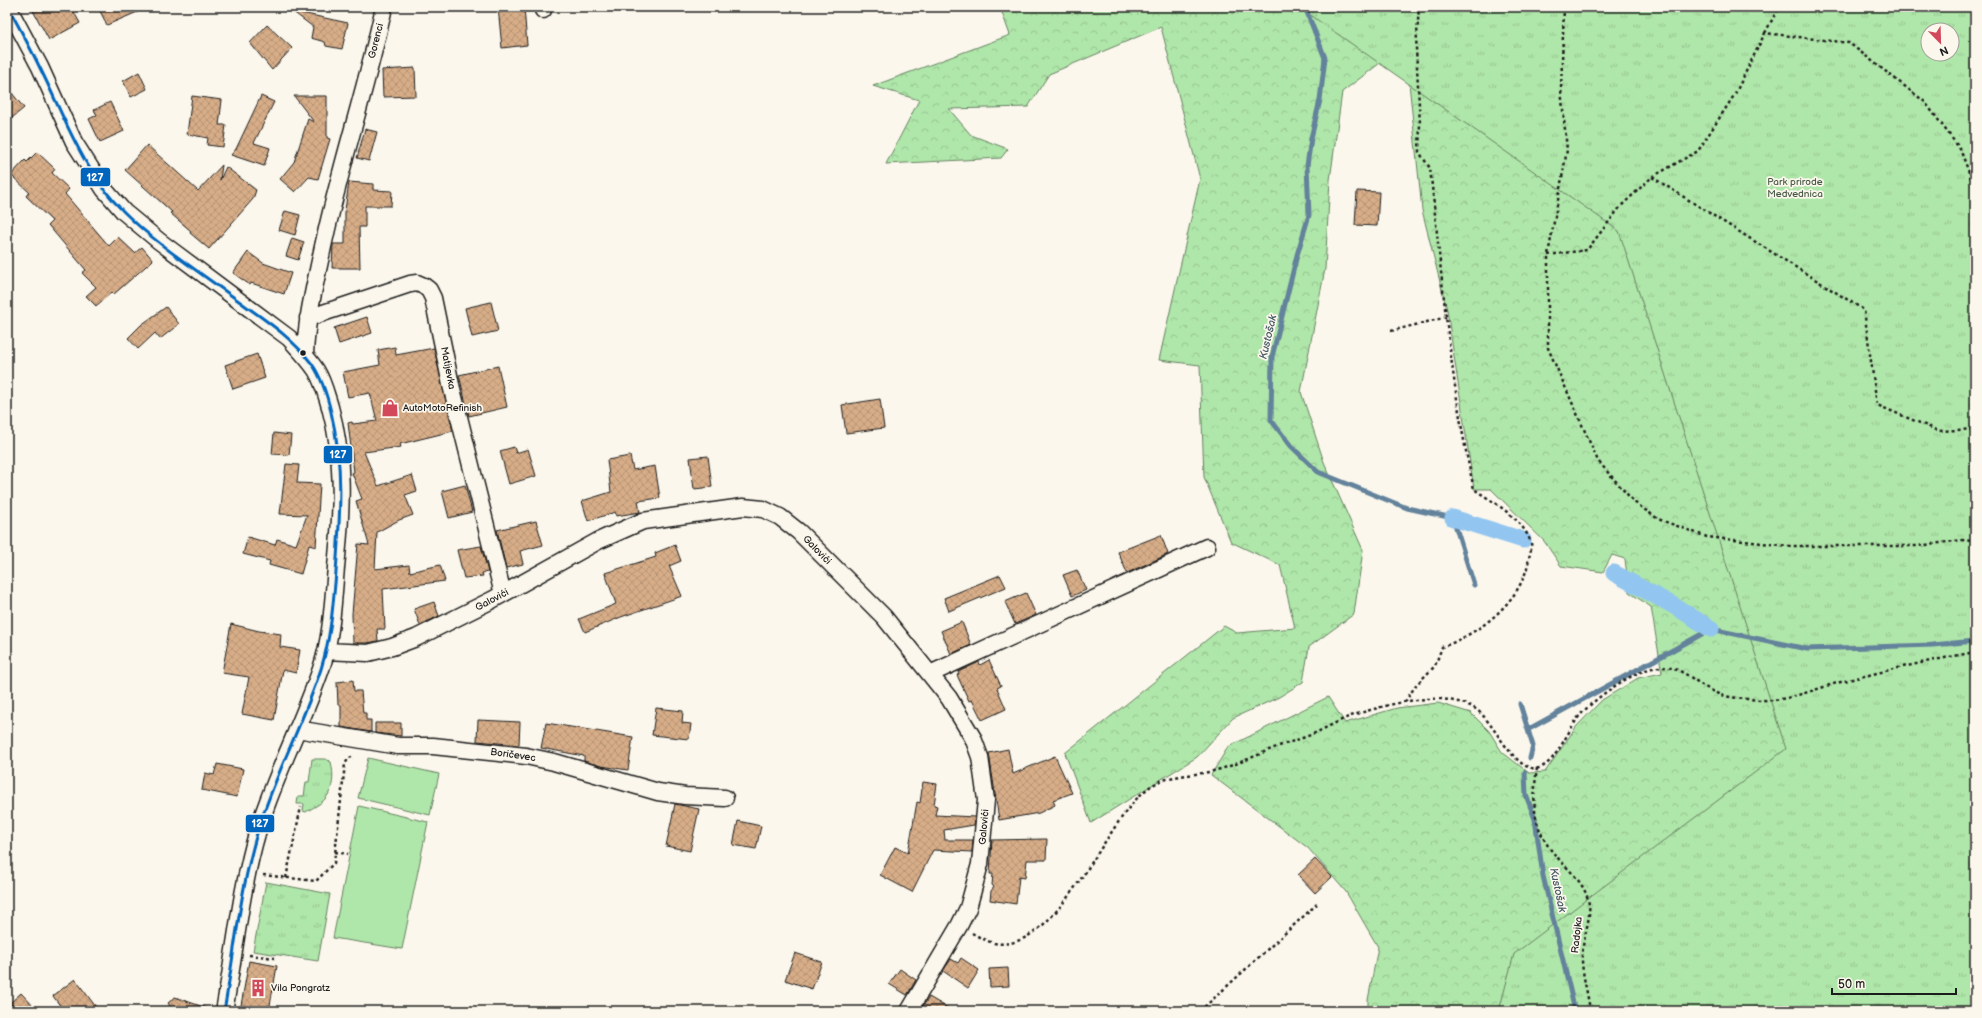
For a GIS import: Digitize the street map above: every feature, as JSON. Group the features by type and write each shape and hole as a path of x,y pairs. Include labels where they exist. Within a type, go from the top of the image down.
{"street":[{"path":"8,7 40,67 74,142 104,189 124,212 154,237 289,338 305,355 316,371 325,390 332,417 340,456 342,485 340,538 334,603 326,651 309,703 269,796 257,832 224,1011"},
{"name":"Gorenci","path":"305,355 308,318 329,214 358,114 384,7"},
{"name":"Matijevka","path":"308,318 410,284 417,283 429,290 436,305 451,385 503,594"},
{"name":"Galovići","path":"326,651 368,653 392,647 447,624 598,541 636,523 730,508 754,507 772,512 799,532 884,617 949,698 973,738 980,756 985,790 985,811 980,864 970,901 959,926 909,1011"},
{"path":"930,674 1207,547"},
{"name":"Boričevec","path":"297,729 398,746 433,746 526,756 554,762 658,792 685,796 725,798"}],"path":[{"path":"1405,703 1416,685 1435,666 1442,647 1459,641 1485,625 1504,607 1519,585 1528,565 1531,544 1521,525 1499,506 1474,489 1463,440 1457,401 1430,168 1419,152 1420,124 1416,48 1418,7"},
{"path":"1564,7 1561,89 1567,150 1548,254 1548,348 1598,461 1634,502 1658,519 1707,537 1789,546 1918,546 1962,540 1975,541"},
{"path":"1548,254 1587,250 1621,206 1652,177 1698,151 1735,94 1779,7"},
{"path":"1765,33 1849,43 1925,102 1960,149 1975,188"},
{"path":"1652,177 1864,310 1877,405 1939,431 1975,429"},
{"path":"1391,331 1447,317"},
{"path":"959,926 984,939 1001,943 1017,940 1036,930 1045,923 1077,886 1133,802 1140,794 1157,782 1169,778 1218,770 1299,739 1351,716 1405,703 1439,699 1470,705 1484,716 1509,751 1526,765 1532,768 1537,768 1542,767 1552,758 1574,722 1592,703 1630,678 1649,669 1666,667 1677,669 1721,695 1774,700 1909,664 1975,652"},
{"path":"270,876 316,881 334,863 345,764 349,758 361,756"},
{"name":"Radojka","path":"1537,768 1533,791 1533,804 1539,829 1551,850 1579,881 1589,905 1582,954 1590,1011"},
{"path":"286,878 300,807"},
{"path":"335,852 348,854"},
{"path":"1200,1011 1317,904"},
{"path":"251,955 275,958"}],"green space":[{"path":"1000,7 1975,7 1975,1011 1368,1011 1368,1000 1378,947 1346,892 1308,848 1211,775 1228,747 1328,697 1345,723 1397,708 1438,703 1471,713 1489,731 1502,752 1529,773 1545,772 1576,727 1602,700 1638,678 1662,673 1651,607 1629,592 1625,559 1612,555 1603,572 1561,566 1544,541 1491,489 1474,489 1447,310 1422,210 1405,44 1342,92 1330,180 1325,269 1301,392 1324,462 1363,550 1354,614 1309,647 1303,682 1279,697 1233,718 1197,757 1091,823 1065,753 1224,626 1237,633 1295,628 1280,565 1231,542 1204,477 1200,365 1159,360 1200,179 1161,27 1049,74 1028,107 949,109 971,135 1008,149 1001,158 886,164 919,100 873,86 1010,35"},
{"name":"Park prirode Medvednica","path":"1299,7 1975,7 1975,1011 1499,1011 1514,954 1786,749 1619,231"},
{"path":"368,758 439,774 430,815 358,798"},
{"path":"312,759 326,759 331,762 333,771 332,786 325,799 306,812 303,811 304,804 297,804 298,796 304,796 306,782 309,782"},
{"path":"359,806 428,822 402,949 333,938"},
{"path":"266,882 330,894 318,961 253,951"}],"building":[{"path":"31,7 71,7 80,23 49,40"},
{"path":"98,7 149,7 107,25"},
{"path":"498,7 524,7 527,45 502,48"},
{"path":"292,11 348,23 342,49 326,46 325,42 311,38 313,27"},
{"path":"267,25 292,48 272,70 250,43"},
{"path":"415,68 416,96 383,97 382,70"},
{"path":"139,72 147,89 131,97 123,81"},
{"path":"7,87 24,108 7,122"},
{"path":"192,96 222,100 219,125 226,125 223,147 207,145 208,138 187,134"},
{"path":"261,96 274,102 254,143 270,148 264,166 231,155 236,149"},
{"path":"294,96 327,96 327,138 330,139 318,179 309,177 295,192 280,179 294,162 308,119 314,122"},
{"path":"110,102 124,131 100,142 89,119 97,115 94,110"},
{"path":"365,129 377,132 369,161 357,158"},
{"path":"147,145 198,191 222,165 220,180 226,167 256,190 253,199 209,249 170,213 172,212 125,170"},
{"path":"37,152 55,169 52,173 69,189 65,194 109,246 118,237 135,253 142,247 153,260 114,294 112,292 96,306 86,296 96,287 82,273 86,270 48,225 52,221 26,196 29,192 11,175 25,160 27,162"},
{"path":"349,182 373,184 373,190 392,191 391,206 365,206 365,227 359,227 360,268 332,268 333,244 345,244 345,210"},
{"path":"1357,191 1379,192 1377,226 1355,225"},
{"path":"285,211 300,215 295,235 279,230"},
{"path":"292,238 304,242 298,260 286,256"},
{"path":"248,252 263,263 291,273 284,294 251,283 250,285 233,273"},
{"path":"491,302 498,331 472,337 465,308"},
{"path":"166,307 179,324 160,339 155,333 138,349 128,338 141,325"},
{"path":"367,317 372,333 339,344 334,328"},
{"path":"395,347 396,355 434,348 453,431 400,444 401,447 364,452 378,486 412,475 417,491 405,495 413,515 399,520 377,532 375,569 409,565 410,572 440,565 445,581 383,589 385,629 377,629 378,641 353,643 352,614 358,544 369,545 356,501 362,499 352,473 354,472 348,423 352,422 353,424 377,421 370,393 348,397 343,372 380,365 378,350"},
{"path":"257,354 265,378 233,389 225,365"},
{"path":"498,366 507,407 469,416 459,375"},
{"path":"880,399 884,428 846,433 842,405"},
{"path":"274,433 291,435 289,455 272,454"},
{"path":"514,447 516,453 528,449 536,476 509,484 500,451"},
{"path":"630,456 633,470 655,466 660,498 638,501 640,512 616,516 615,512 588,521 582,501 611,492 607,460"},
{"path":"708,456 712,487 694,489 690,458"},
{"path":"286,464 299,465 297,483 320,484 316,547 309,545 301,574 269,565 270,561 243,554 248,537 275,545 277,539 296,545 307,515 280,514"},
{"path":"465,485 472,512 449,518 442,491"},
{"path":"536,521 543,545 520,551 523,564 506,568 497,530"},
{"path":"1161,535 1168,554 1127,573 1118,552"},
{"path":"675,545 681,561 669,566 682,596 621,617 585,632 579,619 616,604 605,573 656,557 655,553"},
{"path":"481,546 488,572 482,573 483,576 464,578 457,550"},
{"path":"1077,570 1086,590 1072,596 1063,575"},
{"path":"1000,575 1006,587 949,611 944,598"},
{"path":"1026,593 1036,615 1015,624 1005,602"},
{"path":"434,602 439,616 420,625 414,609"},
{"path":"962,622 971,645 951,654 941,631"},
{"path":"231,624 259,631 281,634 280,647 300,650 296,673 283,670 274,720 242,714 249,677 222,673"},
{"path":"989,660 1001,686 997,688 1006,709 982,720 972,700 969,701 957,675 959,674 958,672 979,662 980,665"},
{"path":"353,680 354,691 361,691 363,713 366,713 366,720 371,720 371,732 341,727 341,705 338,705 337,682"},
{"path":"656,708 683,711 682,723 691,724 689,739 652,735"},
{"path":"478,720 520,722 519,745 477,741"},
{"path":"375,723 401,723 401,736 375,733"},
{"path":"546,723 633,737 628,770 601,766 584,761 584,756 541,748"},
{"path":"1008,749 1013,774 1055,756 1072,793 1053,800 1055,805 1039,813 999,820 989,753"},
{"path":"217,764 243,769 237,797 202,790 205,773 214,775"},
{"path":"923,782 937,784 934,805 937,806 935,815 975,817 974,825 944,830 945,840 973,840 972,852 933,850 912,892 880,875 895,847 908,853 917,802 920,803"},
{"path":"675,804 699,809 690,851 666,846"},
{"path":"738,821 761,826 756,849 733,845"},
{"path":"1047,839 1046,860 1027,860 1025,878 1019,877 1016,904 990,900 991,891 994,887 992,885 993,874 990,874 992,840"},
{"path":"1315,859 1332,877 1315,893 1298,875"},
{"path":"795,953 822,962 812,989 785,980"},
{"path":"961,958 979,970 968,988 943,971 951,959 958,963"},
{"name":"Vila Pongratz","path":"249,961 277,966 269,1011 240,1011"},
{"path":"1008,968 1009,986 990,987 989,969"},
{"path":"900,969 916,980 907,995 889,984"},
{"path":"75,979 99,1011 64,1011 53,996"},
{"path":"21,993 38,1011 17,1011 10,1003"},
{"path":"175,997 209,1009 209,1011 173,1011 168,1003"},
{"path":"929,997 953,1011 920,1011"}],"waterway":[{"name":"Kustošak","path":"1305,7 1325,58 1320,100 1311,138 1307,166 1309,215 1297,255 1272,357 1271,420 1291,446 1318,472 1407,508 1453,518 1474,585"},
{"path":"1453,518 1523,540"},
{"path":"1614,573 1676,607 1711,629"},
{"path":"1529,729 1711,629 1807,649 1933,645 1975,641"},
{"name":"Kustošak","path":"1520,704 1533,746 1530,758"},
{"name":"Kustošak","path":"1525,773 1526,795 1535,819 1543,876 1575,1011"}],"transit line":[{"name":"127","path":"8,7 36,60 76,144 97,180 124,212 152,237 273,326 298,347 319,375 331,412 338,452 340,492 336,572 333,609 329,633 321,669 314,689 272,789 258,830 242,897 224,1011"}],"place":[{"name":"AutoMotoRefinish","path":"390,408"},
{"name":"Vila Pongratz","path":"258,988"}]}
